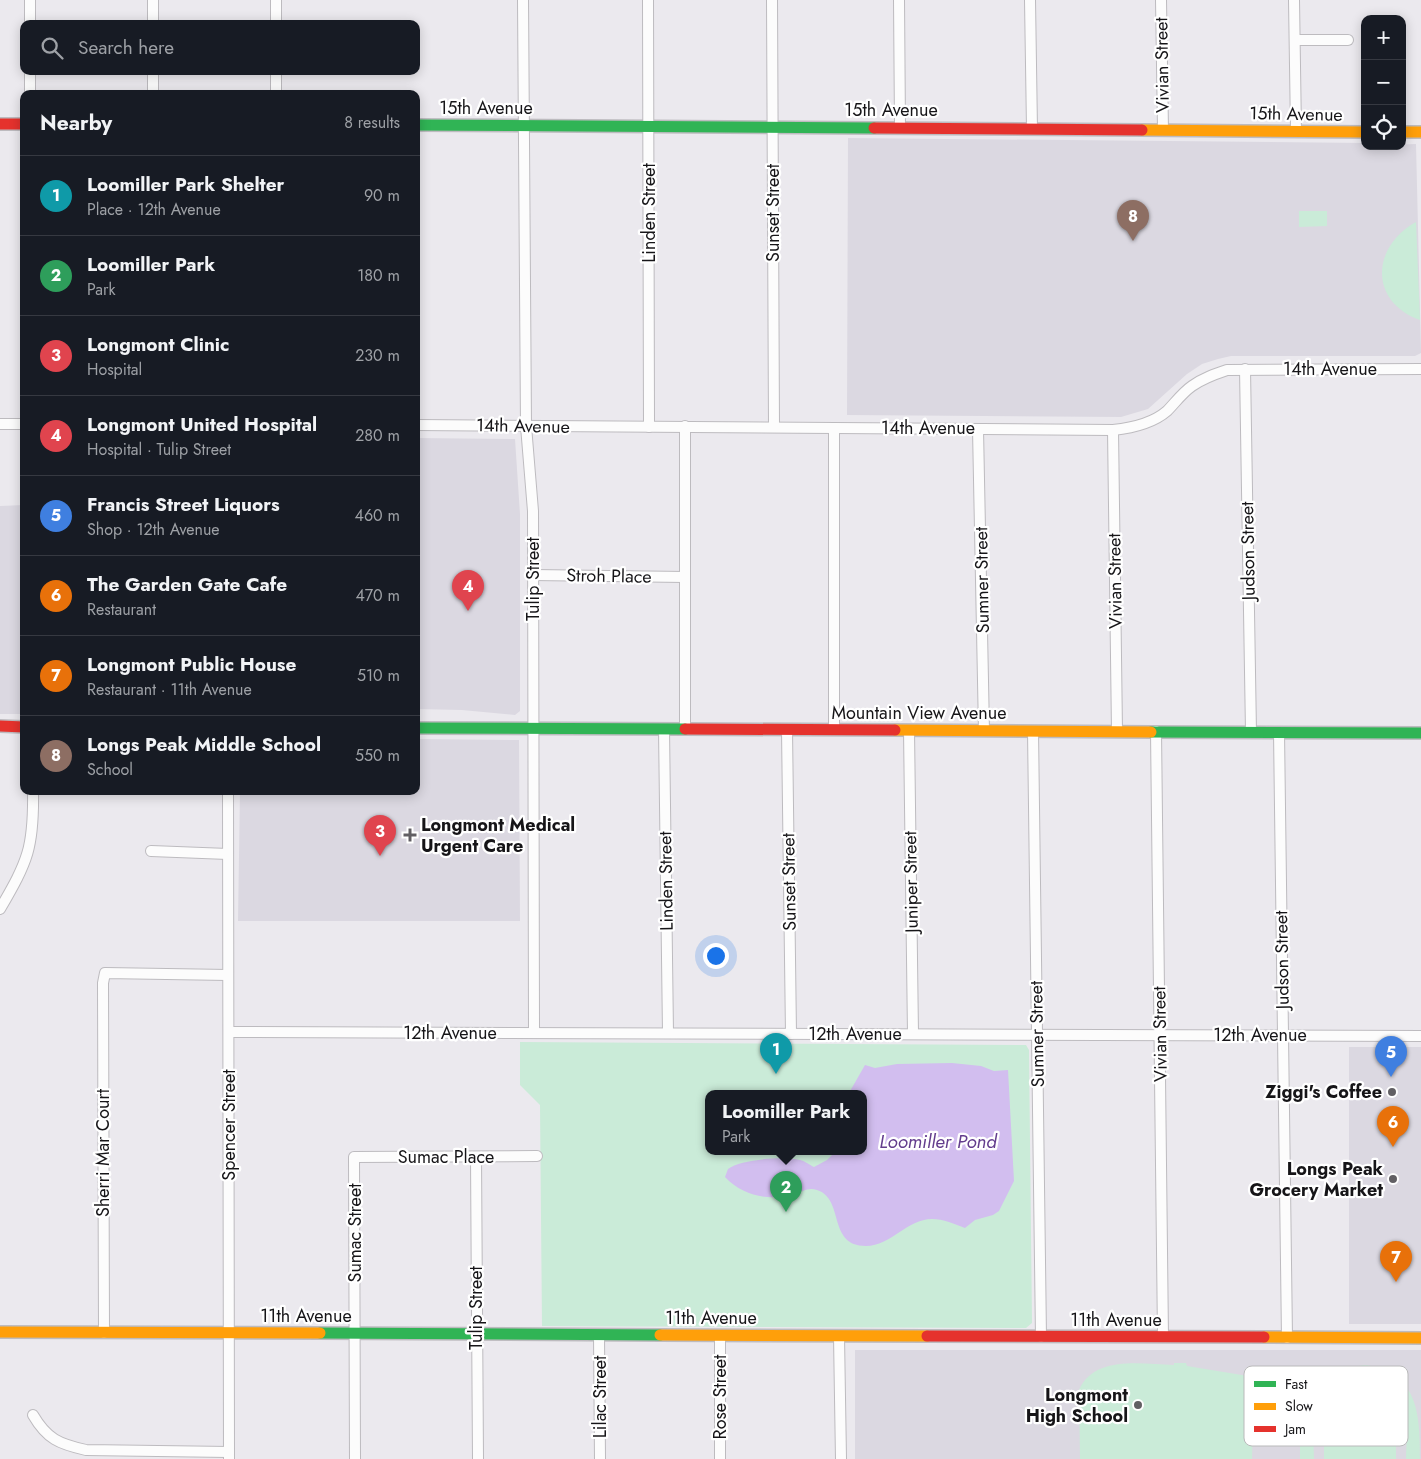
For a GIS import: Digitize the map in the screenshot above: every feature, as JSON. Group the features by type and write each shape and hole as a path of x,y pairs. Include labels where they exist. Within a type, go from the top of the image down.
{"street":[{"path":"30,0 30,20"},
{"path":"153,0 153,20"},
{"path":"276,0 276,20"},
{"name":"Tulip Street","path":"523,0 526,426 533,511 534,1033"},
{"name":"Linden Street","path":"648,0 649,427"},
{"name":"Sunset Street","path":"772,0 774,426"},
{"path":"899,0 900,127"},
{"path":"1030,0 1032,129"},
{"name":"Vivian Street","path":"1161,0 1162,130"},
{"path":"1294,0 1296,131"},
{"path":"1295,40 1348,40"},
{"path":"30,75 30,90"},
{"path":"153,75 153,90"},
{"path":"276,75 276,90"},
{"path":"0,124 20,124"},
{"name":"15th Avenue","path":"420,125 772,126 1361,132"},
{"path":"1406,132 1421,132"},
{"name":"14th Avenue","path":"420,425 774,426 1113,430 1131,428 1149,422 1165,412 1191,387 1208,377 1227,370 1421,369"},
{"name":"Judson Street","path":"1245,370 1251,732"},
{"path":"0,424 20,424"},
{"path":"685,426 685,730"},
{"path":"834,428 834,730"},
{"name":"Sumner Street","path":"978,428 984,731"},
{"name":"Vivian Street","path":"1113,430 1117,731"},
{"name":"Stroh Place","path":"533,575 685,577"},
{"path":"0,726 20,727"},
{"name":"Mountain View Avenue","path":"420,728 1421,733"},
{"name":"Linden Street","path":"664,729 668,1033"},
{"name":"Sunset Street","path":"787,730 791,1034"},
{"name":"Juniper Street","path":"909,730 913,1034"},
{"name":"Sumner Street","path":"1033,731 1041,1337"},
{"name":"Vivian Street","path":"1156,732 1163,1337"},
{"name":"Judson Street","path":"1279,732 1287,1338"},
{"path":"0,908 23,868 30,851 34,826 33,795"},
{"name":"Spencer Street","path":"228,795 229,1455"},
{"path":"152,852 228,854"},
{"name":"Sherri Mar Court","path":"104,1333 103,983 105,973 228,974"},
{"name":"12th Avenue","path":"229,1032 1421,1036"},
{"name":"Sumac Place","path":"354,1157 537,1156"},
{"name":"Sumac Street","path":"354,1157 355,1459"},
{"name":"Tulip Street","path":"476,1157 478,1459"},
{"name":"11th Avenue","path":"0,1332 1421,1338"},
{"name":"Lilac Street","path":"599,1335 600,1459"},
{"name":"Rose Street","path":"720,1335 720,1459"},
{"path":"839,1336 841,1459"},
{"path":"33,1415 43,1432 68,1446 86,1450 229,1455"}],"shaded area":[{"path":"848,138 1361,143 1361,150 1406,150 1406,144 1416,144 1421,353 1415,356 1231,356 1202,364 1187,374 1148,409 1121,417 847,415"},
{"path":"420,438 515,439 520,514 520,711 515,715 462,710 420,709"},
{"path":"20,505 20,714 0,714 0,506"},
{"path":"420,739 519,740 520,921 238,921 240,795 420,795"},
{"path":"1349,1047 1421,1047 1421,1324 1349,1324"},
{"name":"Longmont High School","path":"855,1350 1421,1350 1421,1459 855,1459"}],"green space":[{"path":"1299,211 1327,211 1327,226 1299,227"},
{"path":"1416,222 1420,320 1403,311 1391,300 1384,287 1382,273 1384,259 1391,245 1401,232"},
{"path":"520,1042 1026,1045 1029,1050 1032,1323 1026,1328 542,1326 540,1105 520,1085"},
{"path":"1134,1363 1174,1365 1174,1363 1186,1363 1187,1366 1244,1375 1244,1446 1252,1446 1252,1459 1080,1459 1079,1390 1086,1379 1096,1371 1107,1366"},
{"path":"1408,1390 1417,1412 1420,1459 1406,1459 1406,1446 1408,1446"},
{"path":"1300,1446 1313,1446 1314,1459 1300,1459"},
{"path":"1324,1446 1396,1446 1396,1459 1324,1459"}],"water":[{"name":"Loomiller Pond","path":"952,1063 981,1066 994,1071 1008,1070 1014,1181 999,1211 993,1215 975,1220 965,1228 940,1220 923,1220 883,1242 866,1246 854,1244 846,1239 841,1231 831,1203 826,1195 817,1190 809,1189 786,1196 758,1196 740,1189 725,1177 728,1169 752,1161 774,1158 793,1159 814,1167 832,1155 867,1155 867,1090 851,1090 865,1065 875,1068 897,1064"}],"traffic: fast":[{"path":"420,125 874,128"},
{"path":"420,728 685,729"},
{"path":"1151,732 1421,733"},
{"path":"320,1333 660,1335"}],"traffic: slow":[{"path":"1142,130 1361,132"},
{"path":"1406,132 1421,132"},
{"path":"895,730 1151,732"},
{"path":"0,1332 320,1333"},
{"path":"660,1335 927,1336"},
{"path":"1264,1337 1421,1338"}],"traffic: jam":[{"path":"0,124 20,124"},
{"path":"874,128 1142,130"},
{"path":"0,726 20,727"},
{"path":"685,729 895,730"},
{"path":"927,1336 1264,1337"}],"place":[{"name":"Longs Peak Middle School","path":"1133,241"},
{"name":"Longmont United Hospital","path":"468,611"},
{"name":"Longmont Medical Urgent Care","path":"410,835"},
{"name":"Longmont Clinic","path":"380,856"},
{"name":"Loomiller Park Shelter","path":"776,1074"},
{"name":"Francis Street Liquors","path":"1391,1077"},
{"name":"Ziggi's Coffee","path":"1392,1092"},
{"name":"The Garden Gate Cafe","path":"1393,1147"},
{"name":"Longs Peak Grocery Market","path":"1393,1179"},
{"name":"Loomiller Park","path":"786,1212"},
{"name":"Longmont Public House","path":"1396,1282"},
{"name":"Longmont High School","path":"1138,1405"}]}
